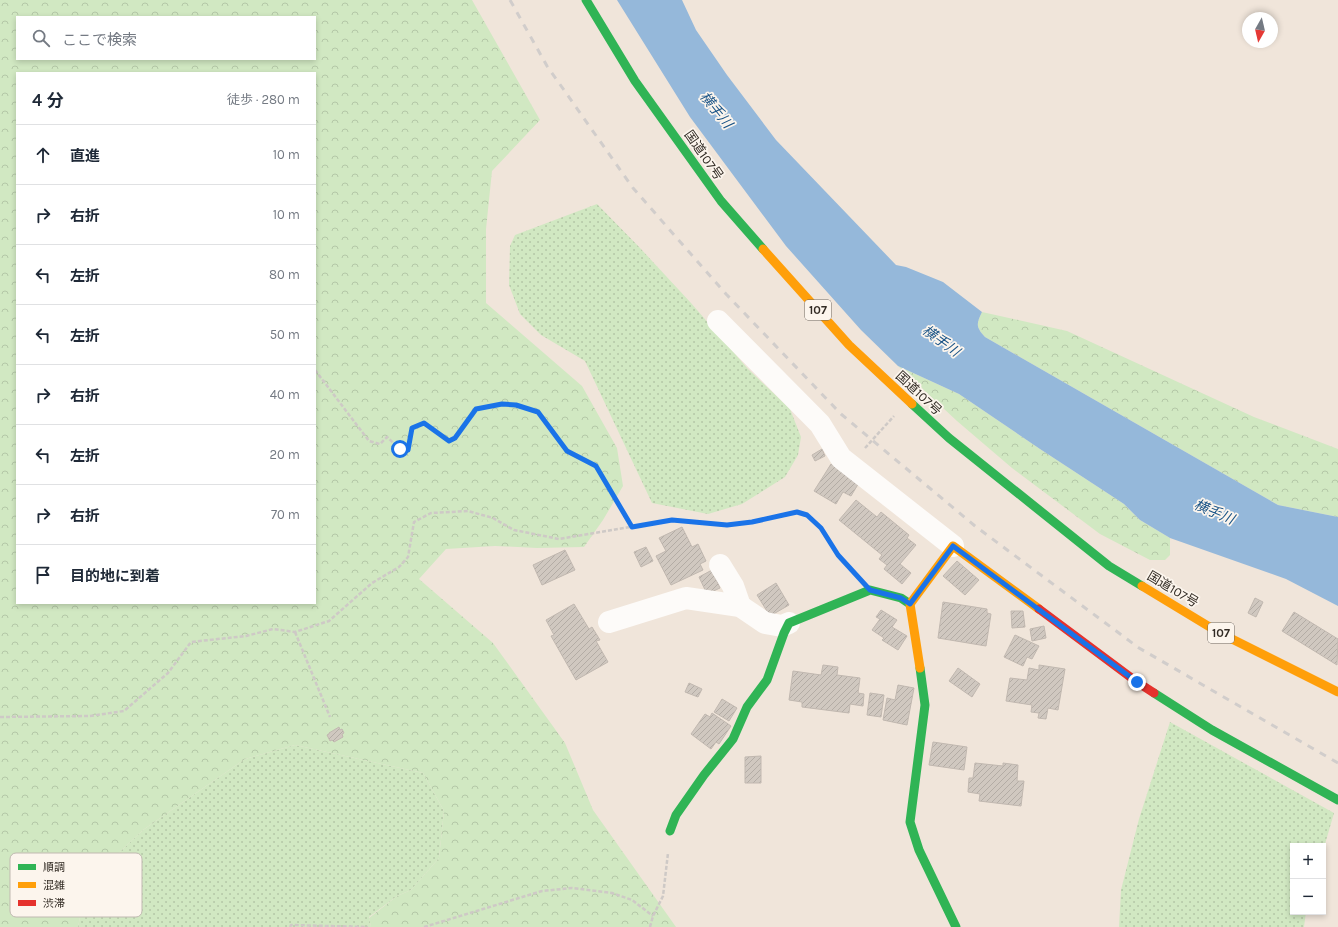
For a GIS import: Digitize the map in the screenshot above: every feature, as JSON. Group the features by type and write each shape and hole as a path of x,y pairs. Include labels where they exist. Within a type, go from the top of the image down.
{"main road":[{"name":"国道107号","path":"586,0 635,81 721,201 849,345 948,438 1110,566 1218,632 1338,692"},
{"path":"956,927 919,850 910,822 925,705 910,604 953,546 1137,682 1212,730 1338,800"},
{"path":"670,831 676,815 704,775 733,739 747,706 767,680 789,623 870,590 901,598 910,604"}],"street":[{"path":"718,321 820,424 841,458 953,546"},
{"path":"720,565 733,586 740,606"},
{"path":"609,622 686,598 740,606 765,624 782,626 789,623"}],"path":[{"path":"316,371 369,441 380,444 387,437 400,449 408,450 412,428 424,423 449,441 455,438 476,409 502,404 516,405 538,412 567,451 596,466 632,527"},
{"path":"850,465 908,400"},
{"path":"0,717 90,716 124,711 168,673 191,642 246,636 273,629 295,632 329,621 372,583 399,567 408,557 414,522 431,513 468,511 493,518 514,530 559,539 672,520 727,525 752,522 797,512 807,515 821,528 838,555 870,590"},
{"path":"295,632 330,717"},
{"path":"650,927 653,916 663,896 670,831"},
{"path":"424,927 542,891 572,888 612,893 632,900 653,916"},
{"path":"290,927 291,925 368,927"}],"green space":[{"path":"0,0 472,0 540,120 492,171 486,229 486,303 582,386 617,448 623,486 603,520 584,547 537,548 495,546 446,549 419,579 493,643 565,743 593,810 676,927 371,927 369,918 397,896 411,890 439,858 444,811 423,773 295,745 245,759 143,830 119,853 10,853 10,917 80,917 78,927 0,927"},
{"path":"597,204 691,303 748,369 790,409 801,437 798,455 785,477 742,504 708,514 652,503 585,361 541,335 520,314 509,285 510,246 515,235"},
{"path":"982,312 1067,331 1254,417 1338,449 1338,517 1278,505 985,337 980,331 978,325"},
{"path":"898,366 959,394 1124,504 1140,520 1170,538 1170,555 1165,560 1150,560 1100,534 1012,468 957,421"},
{"path":"1170,722 1334,813 1325,843 1290,843 1290,915 1306,915 1304,927 1119,927 1121,890 1139,819"},
{"path":"295,745 423,773 444,811 439,858 411,890 397,896 369,917 371,927 78,927 80,917 142,917 142,853 119,853 143,830 245,759"}],"water":[{"name":"横手川","path":"617,0 682,0 696,30 727,75 776,140 896,265 906,267 943,282 982,312 978,325 980,331 985,337 1278,505 1338,517 1338,606 1286,579 1170,538 1140,520 1124,504 959,394 898,366 861,330 786,246 690,117"}],"building":[{"path":"822,449 825,456 815,461 812,455"},
{"path":"831,464 860,481 851,496 843,492 836,504 814,491"},
{"path":"856,500 877,517 881,512 909,535 907,538 916,545 900,564 911,573 902,584 884,569 887,565 879,559 882,555 839,520"},
{"path":"682,527 692,547 698,544 706,561 700,564 703,570 671,585 656,556 666,551 659,538"},
{"path":"646,547 653,561 641,567 634,552"},
{"path":"565,550 575,570 542,585 533,565"},
{"path":"957,561 979,580 965,595 943,576"},
{"path":"712,570 720,588 707,594 699,577"},
{"path":"776,583 789,605 770,616 757,595"},
{"path":"1255,598 1263,602 1256,617 1248,613"},
{"path":"943,602 987,609 987,613 991,614 986,646 938,638"},
{"path":"574,604 589,629 592,627 600,640 596,641 608,662 576,680 551,636 554,635 546,620"},
{"path":"881,610 897,620 892,627 907,636 898,650 882,640 884,638 872,630 880,619 876,617"},
{"path":"1011,611 1023,611 1025,627 1012,628"},
{"path":"1294,612 1338,639 1337,665 1282,631"},
{"path":"1044,626 1046,638 1032,641 1030,629"},
{"path":"1015,635 1039,646 1032,659 1027,657 1023,666 1004,657"},
{"path":"823,665 838,667 837,675 860,678 858,693 864,694 863,706 850,704 849,713 802,707 802,702 789,700 793,671 821,675"},
{"path":"1039,665 1065,669 1058,710 1048,708 1046,719 1038,718 1039,713 1031,712 1032,705 1006,701 1010,678 1027,680 1029,668 1039,670"},
{"path":"958,668 980,684 972,697 949,681"},
{"path":"689,683 702,689 698,697 685,692"},
{"path":"898,685 914,688 907,725 883,720 887,698 895,700"},
{"path":"870,693 884,695 881,717 867,715"},
{"path":"722,699 737,708 729,721 714,712"},
{"path":"712,713 731,726 719,744 716,742 711,749 691,734 705,714 710,717"},
{"path":"339,727 344,733 342,734 343,737 334,742 332,740 330,741 327,735"},
{"path":"933,742 967,747 964,770 929,765"},
{"path":"761,756 761,783 745,783 745,757"},
{"path":"975,763 1003,766 1003,763 1018,765 1017,781 1024,781 1021,806 979,801 980,794 968,792 969,778 973,778"}],"railway":[{"path":"510,0 547,66 633,188 726,294 841,414 975,526 1139,648 1338,763"}],"traffic: fast":[{"path":"586,0 635,81 721,201 763,249"},
{"path":"912,404 949,438 1109,566 1142,586"},
{"path":"670,831 676,815 704,775 733,739 747,707 767,680 789,623 870,590 901,598 910,604"},
{"path":"920,668 925,705 910,822 919,850 956,927"},
{"path":"1154,693 1212,730 1338,800"}],"traffic: slow":[{"path":"763,249 849,345 912,404"},
{"path":"920,668 910,604 953,546 1039,609"},
{"path":"1142,586 1218,632 1338,692"}],"traffic: jam":[{"path":"1039,609 1154,693"}],"route":[{"path":"400,449 408,450 412,428 424,423 449,441 455,438 476,409 502,404 516,405 538,412 567,451 596,466 613,492 632,527 672,520 727,525 752,522 797,512 807,515 821,528 838,555 870,590 901,598 910,604 953,546 1137,682"}]}
